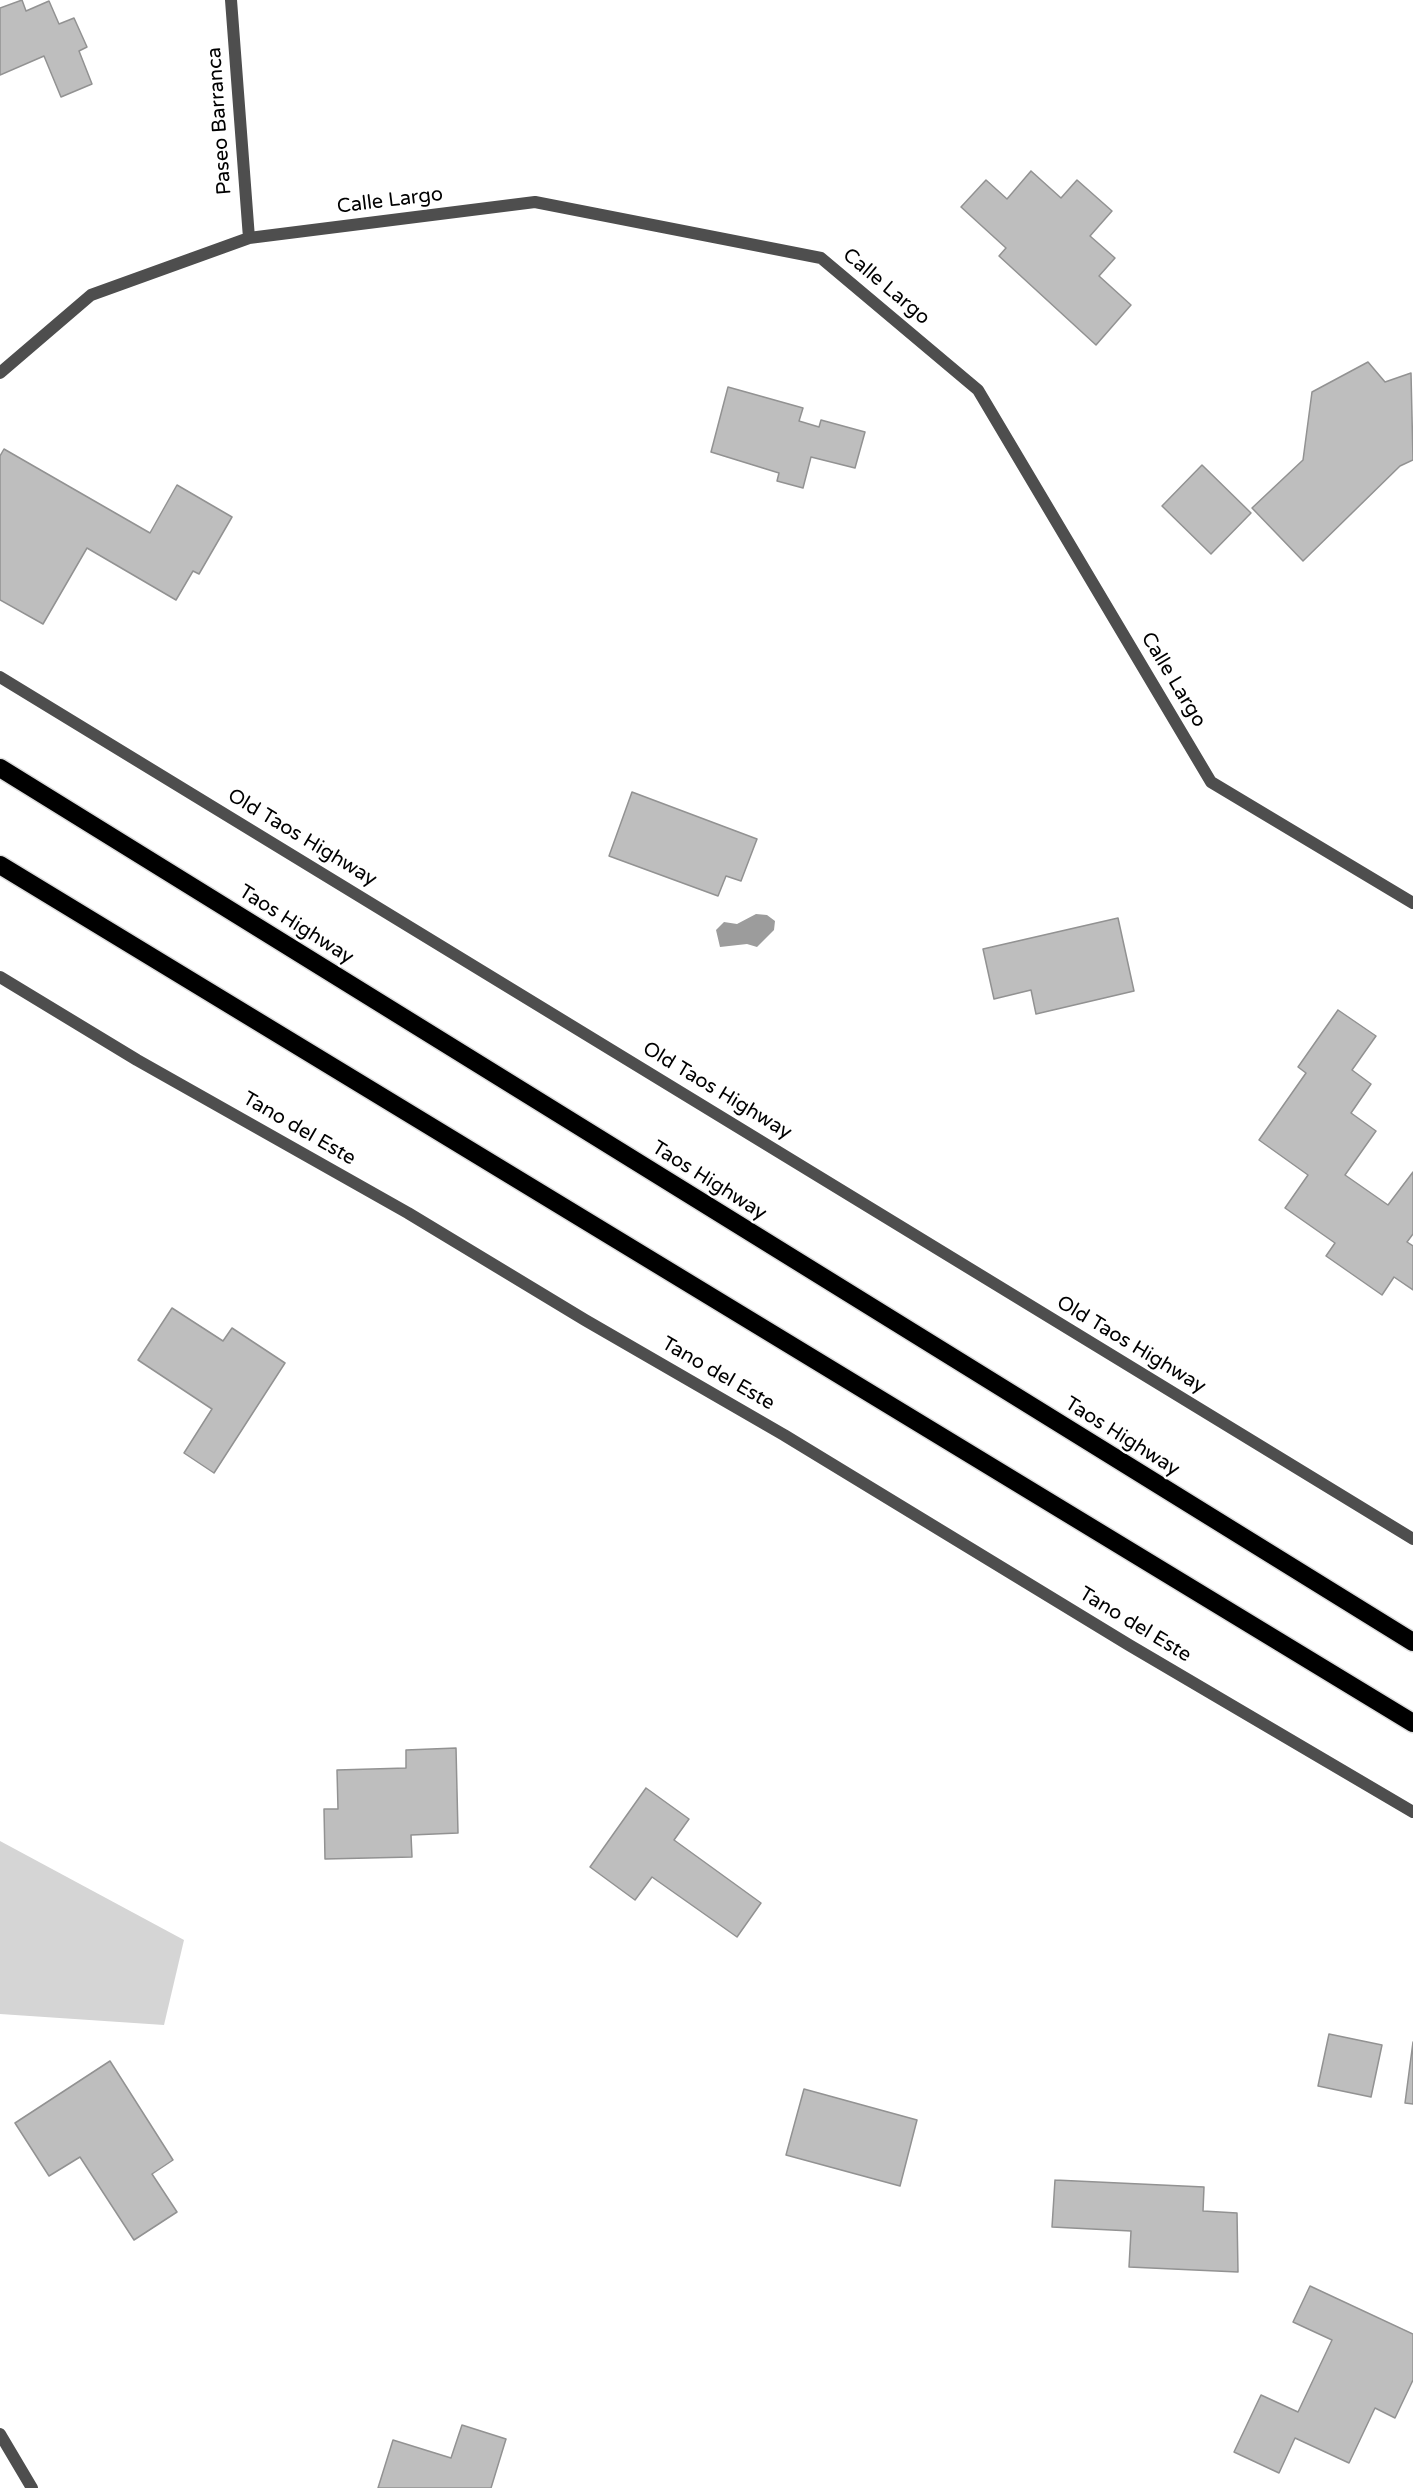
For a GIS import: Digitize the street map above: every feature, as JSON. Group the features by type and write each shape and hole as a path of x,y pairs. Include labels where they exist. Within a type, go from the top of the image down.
{"highway":[{"name":"Taos Highway","path":"0,768 1413,1642"},
{"path":"0,865 1413,1723"}],"street":[{"name":"Paseo Barranca","path":"231,0 249,238"},
{"name":"Calle Largo","path":"0,373 91,295 249,238 535,202 821,258 978,390 1211,782 1413,903"},
{"name":"Old Taos Highway","path":"0,677 1413,1539"},
{"name":"Tano del Este","path":"0,977 137,1060 408,1213 595,1326 784,1435 1129,1645 1413,1812"},
{"path":"0,2434 32,2488"}],"shaded area":[{"path":"756,914 767,915 775,921 774,930 757,947 747,944 720,947 716,930 724,922 737,924"},
{"path":"0,1841 184,1940 164,2025 0,2014"}],"building":[{"path":"22,0 26,11 49,1 59,24 74,18 87,47 79,51 92,84 61,97 44,56 0,75 0,8"},
{"path":"1031,171 1061,198 1077,180 1112,211 1090,236 1115,258 1099,276 1131,305 1096,345 999,256 1006,248 961,207 986,180 1007,199"},
{"path":"1368,362 1385,382 1411,373 1413,460 1400,466 1303,561 1252,508 1303,460 1312,392"},
{"path":"728,387 803,408 799,421 819,427 821,420 865,432 855,468 811,457 803,488 777,481 779,473 711,452"},
{"path":"4,449 150,533 177,485 232,517 199,574 193,571 176,600 87,548 43,624 0,600 0,456"},
{"path":"1202,465 1251,513 1211,554 1162,506"},
{"path":"632,792 757,839 741,881 726,876 718,896 609,856"},
{"path":"1118,918 1134,991 1036,1014 1031,990 994,999 983,949"},
{"path":"1338,1010 1376,1036 1352,1070 1371,1084 1351,1113 1376,1131 1345,1175 1388,1205 1413,1172 1413,1234 1407,1242 1413,1246 1413,1290 1394,1277 1382,1295 1326,1256 1335,1243 1285,1208 1308,1175 1259,1140 1306,1073 1298,1067"},
{"path":"172,1308 223,1341 232,1328 285,1363 214,1473 184,1453 212,1409 138,1360"},
{"path":"456,1748 458,1833 411,1835 412,1857 325,1859 324,1809 338,1809 337,1770 406,1768 406,1750"},
{"path":"646,1788 689,1819 674,1840 761,1903 737,1937 652,1877 635,1900 590,1867"},
{"path":"1329,2034 1382,2045 1371,2097 1318,2086"},
{"path":"1413,2042 1413,2104 1405,2103"},
{"path":"110,2061 173,2160 152,2174 177,2212 134,2240 80,2157 49,2176 15,2123"},
{"path":"804,2089 917,2120 900,2186 786,2155"},
{"path":"1055,2180 1204,2187 1203,2211 1237,2213 1238,2272 1129,2267 1131,2231 1052,2227"},
{"path":"1310,2286 1413,2334 1413,2380 1395,2418 1375,2408 1349,2463 1295,2438 1279,2473 1234,2452 1261,2395 1298,2412 1332,2340 1293,2322"},
{"path":"462,2425 506,2439 491,2488 378,2488 393,2440 451,2458"}]}
